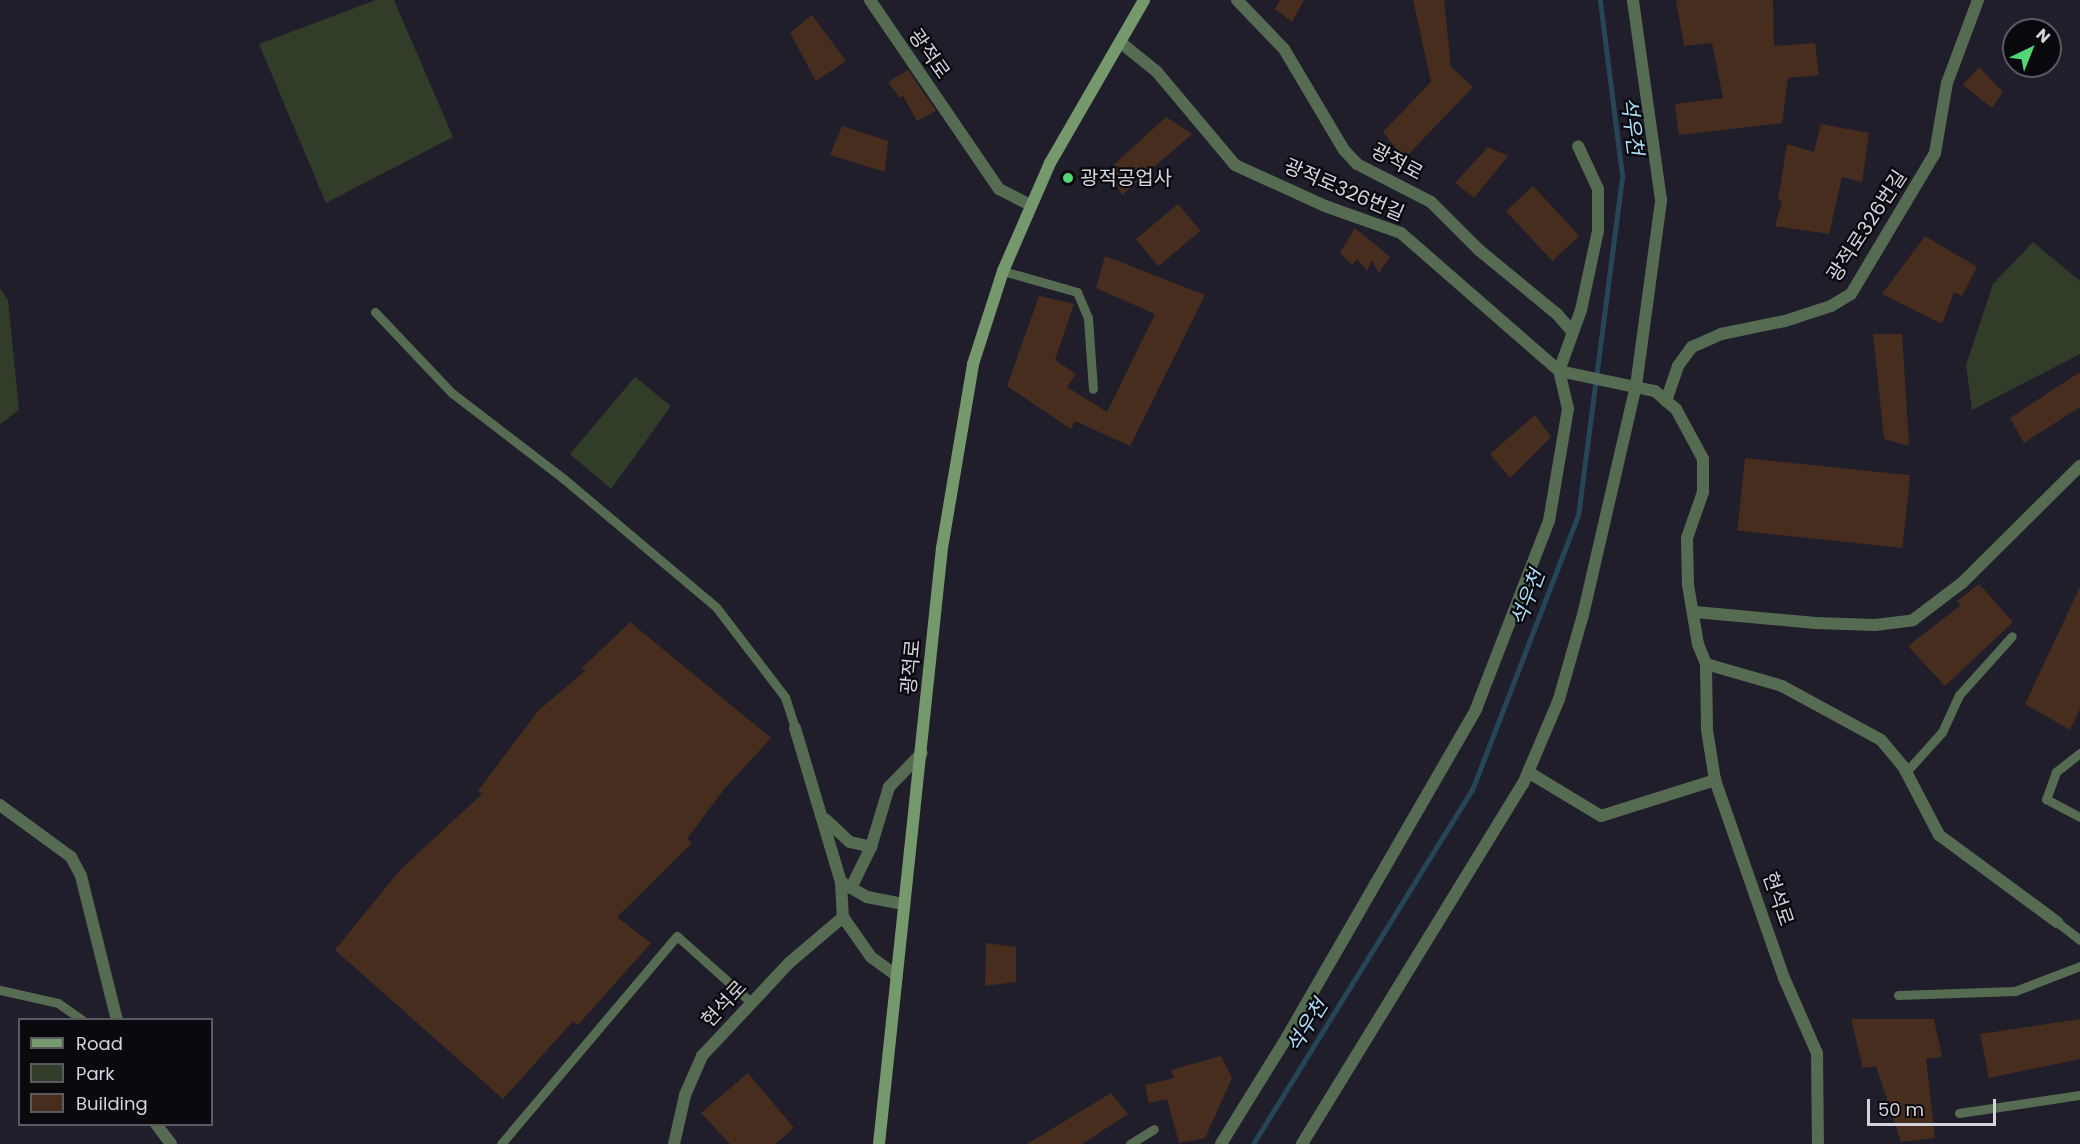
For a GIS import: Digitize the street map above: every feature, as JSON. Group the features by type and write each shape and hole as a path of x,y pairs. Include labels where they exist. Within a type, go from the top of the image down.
{"main road":[{"name":"광적로","path":"879,1144 942,548 967,398 985,319 1050,163 1144,0"}],"street":[{"name":"광적로","path":"870,0 999,189 1031,205"},
{"name":"광적로","path":"1237,0 1284,50 1344,150 1357,164 1431,202 1479,250 1557,314 1571,330"},
{"path":"1302,1144 1528,772 1559,699 1583,615 1636,386 1661,200 1633,0"},
{"name":"광적로326번길","path":"1666,401 1678,366 1692,347 1721,334 1785,321 1831,306 1851,294 1935,153 1947,83 1978,0"},
{"name":"광적로326번길","path":"1123,36 1157,72 1235,165 1325,206 1401,233 1558,371 1571,376 1636,386"},
{"path":"1221,1144 1287,1037 1476,709 1549,521 1568,410 1558,371 1590,279 1598,231 1598,189 1578,146"},
{"path":"1636,386 1655,391 1676,409 1703,459 1703,492 1687,538 1688,585 1695,612 1698,644 1706,664 1782,686 1881,740 1906,772 1939,835 2057,922"},
{"path":"1695,612 1816,623 1875,625 1913,620 1963,582 2080,466"},
{"name":"현석로","path":"1706,664 1707,730 1715,780 1784,978 1817,1053 1818,1144"},
{"path":"795,728 845,885 843,917 871,957 897,976"},
{"path":"845,885 871,847 889,787 922,753"},
{"path":"1528,772 1601,816 1715,780"},
{"path":"0,805 71,857 81,876 116,1018"},
{"path":"825,819 850,842 871,847"},
{"path":"845,885 867,897 904,903"},
{"name":"현석로","path":"674,1144 685,1095 702,1056 789,963 843,917"},
{"path":"157,1126 171,1144"}],"lane":[{"path":"1004,271 1077,292 1088,318 1093,389"},
{"path":"375,312 452,393 564,479 716,607 785,697 795,728"},
{"path":"1906,772 1942,732 1959,695 2012,636"},
{"path":"2080,753 2056,772 2046,799 2080,817"},
{"path":"2057,922 2080,939"},
{"path":"501,1144 677,936 752,1003"},
{"path":"1898,995 2015,991 2080,966"},
{"path":"0,990 58,1003 79,1018"},
{"path":"1959,1113 2080,1095"},
{"path":"1130,1144 1154,1129"}],"green space":[{"path":"376,0 394,0 453,137 326,203 259,44"},
{"path":"2033,242 2080,281 2080,354 1972,410 1966,365 1993,284"},
{"path":"0,288 8,300 19,410 0,424"},
{"path":"635,377 671,406 611,489 570,454"}],"building":[{"path":"1280,0 1304,0 1292,22 1275,9"},
{"path":"1413,0 1444,0 1451,67 1473,87 1404,159 1383,132 1431,82"},
{"path":"1676,0 1773,0 1774,46 1815,43 1819,75 1788,78 1782,123 1679,135 1675,104 1723,98 1712,43 1684,46"},
{"path":"812,15 846,61 816,81 790,33"},
{"path":"1979,67 2003,92 1992,108 1963,85"},
{"path":"908,70 936,111 917,121 903,96 900,98 888,82"},
{"path":"1166,117 1192,134 1122,195 1108,170"},
{"path":"1821,124 1869,133 1862,182 1842,177 1829,234 1775,226 1782,201 1778,200 1787,144 1814,152"},
{"path":"842,126 888,141 885,172 830,155"},
{"path":"1488,147 1508,156 1474,198 1455,183"},
{"path":"1533,186 1579,236 1552,261 1506,211"},
{"path":"1178,204 1200,231 1158,266 1136,239"},
{"path":"1355,228 1390,257 1379,273 1372,260 1367,271 1357,259 1352,265 1340,253"},
{"path":"1925,236 1977,267 1962,296 1954,292 1942,324 1882,294"},
{"path":"1105,256 1205,295 1130,446 1075,421 1071,429 1007,386 1039,296 1074,304 1055,360 1076,374 1067,387 1107,412 1155,314 1096,288"},
{"path":"1873,334 1902,334 1909,446 1884,439"},
{"path":"2080,372 2080,407 2024,443 2010,418"},
{"path":"1535,415 1551,437 1510,478 1490,454"},
{"path":"1745,458 1910,475 1902,548 1737,531"},
{"path":"1979,584 2013,622 1945,686 1908,646 1961,605 1957,601"},
{"path":"2080,587 2080,709 2070,730 2025,704"},
{"path":"630,622 771,738 725,788 687,839 692,843 617,917 651,943 578,1025 573,1021 503,1099 335,950 400,870 482,794 478,791 538,711 585,671 582,668"},
{"path":"986,943 1016,947 1016,982 985,986"},
{"path":"1851,1019 1934,1019 1942,1057 1926,1059 1935,1138 1901,1142 1876,1066 1863,1068"},
{"path":"2080,1019 2080,1059 1989,1078 1980,1034"},
{"path":"1221,1056 1232,1078 1205,1138 1179,1143 1167,1099 1149,1103 1145,1085 1174,1078 1171,1070"},
{"path":"748,1073 794,1128 775,1144 730,1144 701,1113"},
{"path":"1111,1093 1128,1114 1082,1144 1027,1144"}],"waterway":[{"name":"석우천","path":"1253,1144 1472,790 1578,516 1622,175 1600,0"}],"place":[{"name":"광적공업사","path":"1068,178"}]}
